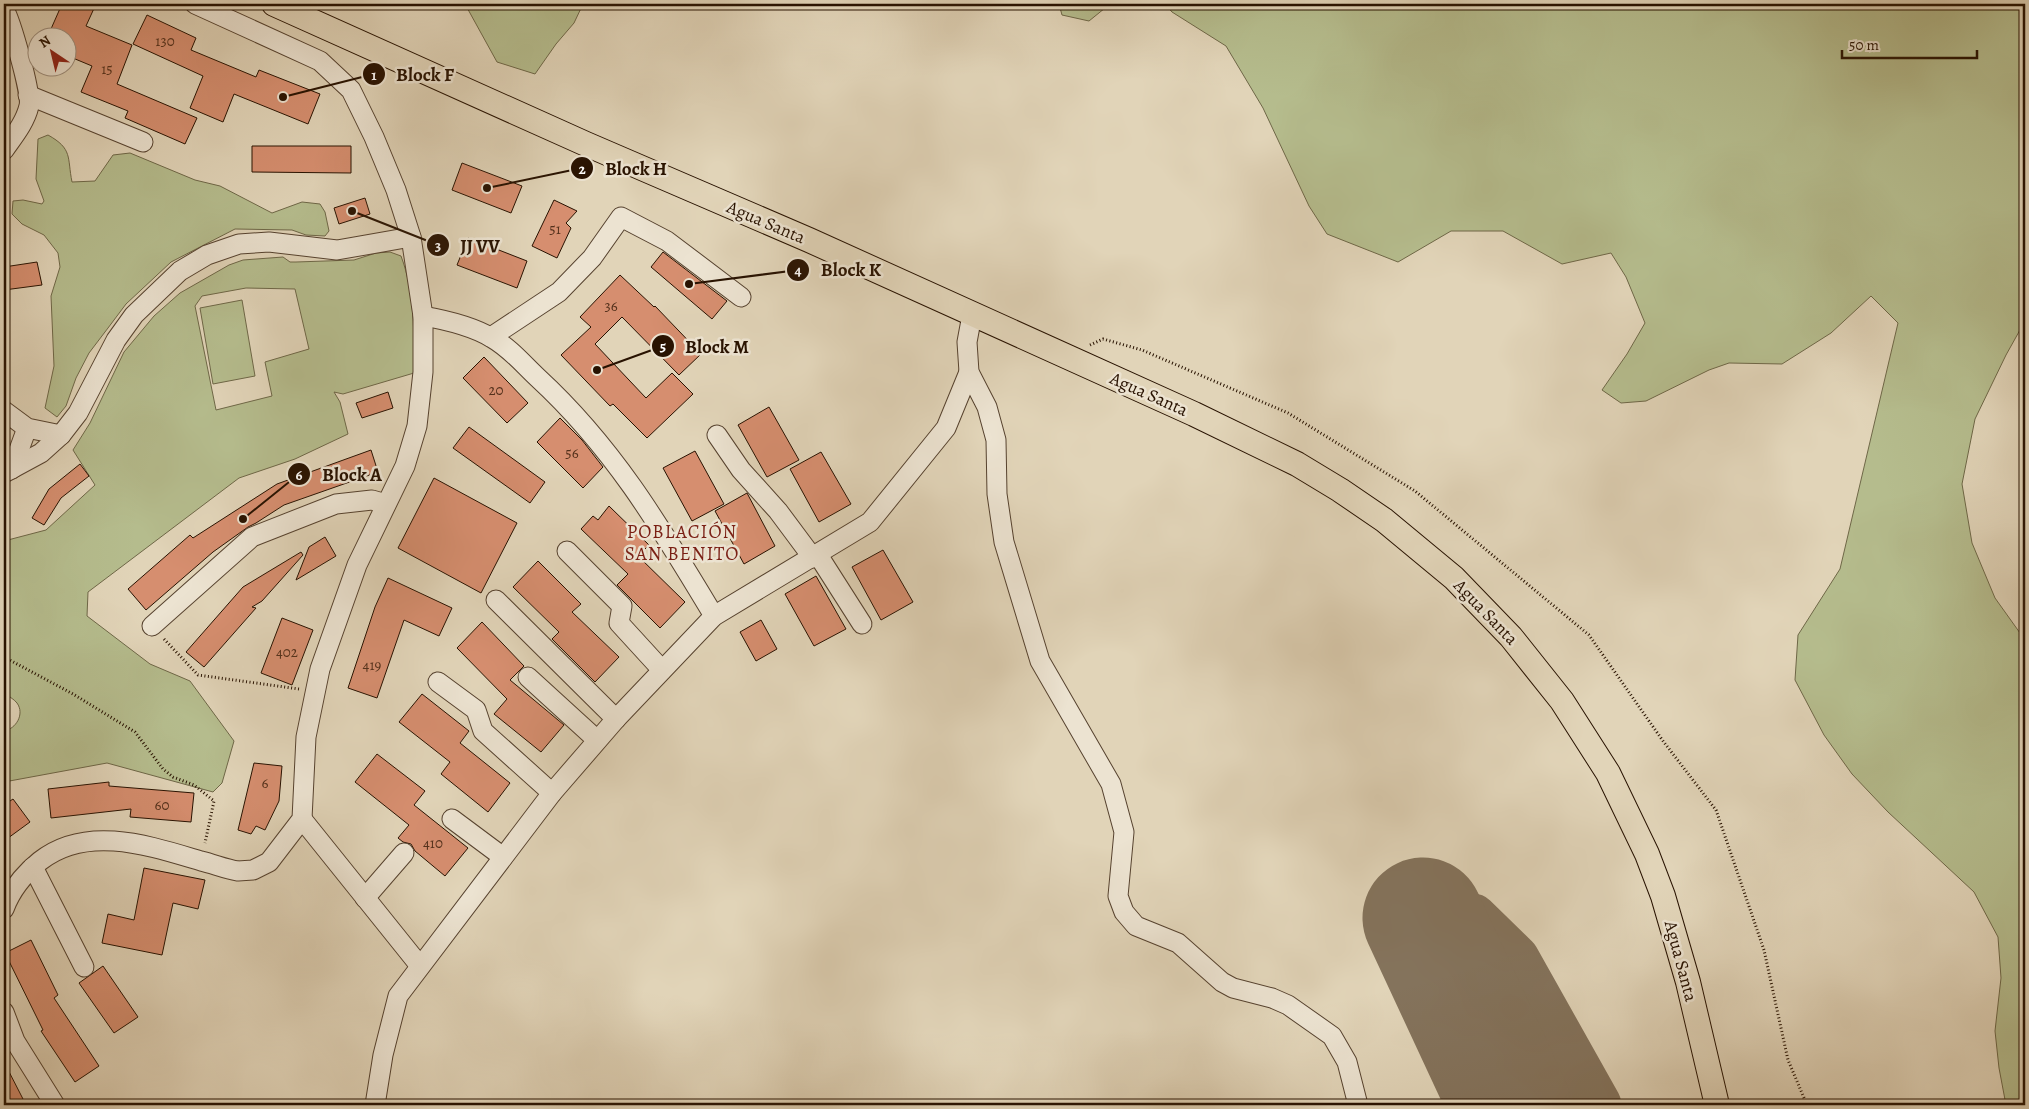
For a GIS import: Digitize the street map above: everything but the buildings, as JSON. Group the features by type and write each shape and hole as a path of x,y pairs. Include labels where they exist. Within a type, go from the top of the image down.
{"main road":[{"name":"Agua Santa","path":"274,4 305,10 586,144 809,240 1194,414 1297,464 1384,520 1454,578 1527,655 1562,701 1608,773 1628,813 1663,896 1676,939 1717,1105"}],"street":[{"path":"4,909 13,891 33,867 56,852 82,842 95,840 128,842 238,871 262,867 276,856 302,819 306,737 315,691 344,600 404,466 417,426 423,372 423,316 411,237 396,190 374,136 351,90 320,61 195,4"},
{"path":"4,8 24,73 30,105 18,132 4,150"},
{"path":"28,96 143,142"},
{"path":"491,336 559,292 592,258 621,217 667,241 741,297"},
{"path":"8,471 41,453 61,435 78,413 116,340 134,315 180,271 207,255 239,244 269,242 337,250 411,237"},
{"path":"972,315 967,342 969,372 987,407 996,440 997,494 1004,542 1040,661 1111,784 1124,832 1118,896 1124,912 1136,926 1178,943 1222,982 1233,988 1272,998 1288,1005 1332,1036 1347,1062 1358,1105"},
{"path":"423,316 465,326 491,336 513,353 552,391 607,452 645,503 714,616"},
{"path":"375,1105 383,1055 398,996 552,793 596,740 714,616 815,557 870,522 946,428 969,372"},
{"path":"4,411 27,428 61,435"},
{"path":"8,471 27,428"},
{"path":"717,435 741,470 778,511 815,557 862,624"},
{"path":"152,626 252,537 336,504 372,500 386,504"},
{"path":"567,550 622,606 619,623 662,670"},
{"path":"496,600 616,719"},
{"path":"528,677 596,740"},
{"path":"438,682 476,710 483,731 552,793"},
{"path":"302,819 420,966"},
{"path":"452,819 503,857"},
{"path":"365,898 404,853"},
{"path":"33,867 84,967"},
{"path":"4,1012 15,1041 56,1105"}],"path":[{"path":"152,626 198,676 315,691"},
{"path":"4,657 73,694 135,732 163,769 172,777 194,785 214,801 201,860"}],"green space":[{"path":"465,4 583,4 574,23 556,44 535,74 497,62"},
{"path":"1059,4 1110,4 1089,21 1062,15"},
{"path":"1165,4 2025,4 2025,321 1975,419 1962,484 1972,543 1995,598 2025,640 2025,1105 2006,1105 1995,1031 2001,978 1998,937 1974,892 1888,812 1852,774 1824,735 1795,680 1798,635 1840,569 1898,323 1871,296 1831,333 1782,364 1729,363 1709,370 1646,401 1621,403 1602,390 1627,354 1645,323 1626,277 1611,253 1562,264 1503,231 1451,231 1398,262 1327,234 1309,206 1263,108 1226,46 1172,12"},
{"path":"48,135 62,145 68,154 72,182 95,181 113,155 130,153 195,180 220,186 272,213 302,202 320,204 325,212 329,231 325,236 306,235 292,230 235,229 171,262 126,304 89,353 76,378 66,406 57,417 45,408 54,366 51,296 60,267 58,253 44,235 22,224 12,214 13,201 23,200 42,204 44,201 36,179 38,139"},
{"path":"390,252 401,256 406,270 413,314 414,373 343,394 334,392 340,402 348,434 295,459 239,478 88,592 87,616 150,664 190,681 234,741 222,783 213,792 107,763 4,782 4,731 15,724 20,716 20,712 17,703 4,693 4,541 46,530 95,485 73,450 90,423 124,352 154,316 180,293 229,265 243,260 283,257 290,262 354,260 376,253","holes":["246,288 295,289 309,349 265,362 272,396 216,410 195,306 202,296"]},
{"path":"242,300 255,376 213,384 200,308"}],"taxiway":[{"path":"1423,918 1473,918 1515,959 1597,1105"}],"runway":[{"path":"1423,918 1510,1105"}],"place":[{"name":"Block F","path":"283,97"},
{"name":"Block H","path":"487,188"},
{"name":"JJ VV","path":"352,211"},
{"name":"Block K","path":"689,284"},
{"name":"Block M","path":"597,370"},
{"name":"Block A","path":"243,519"}],"district":[{"name":"POBLACIÓN SAN BENITO","path":"682,542"}]}
